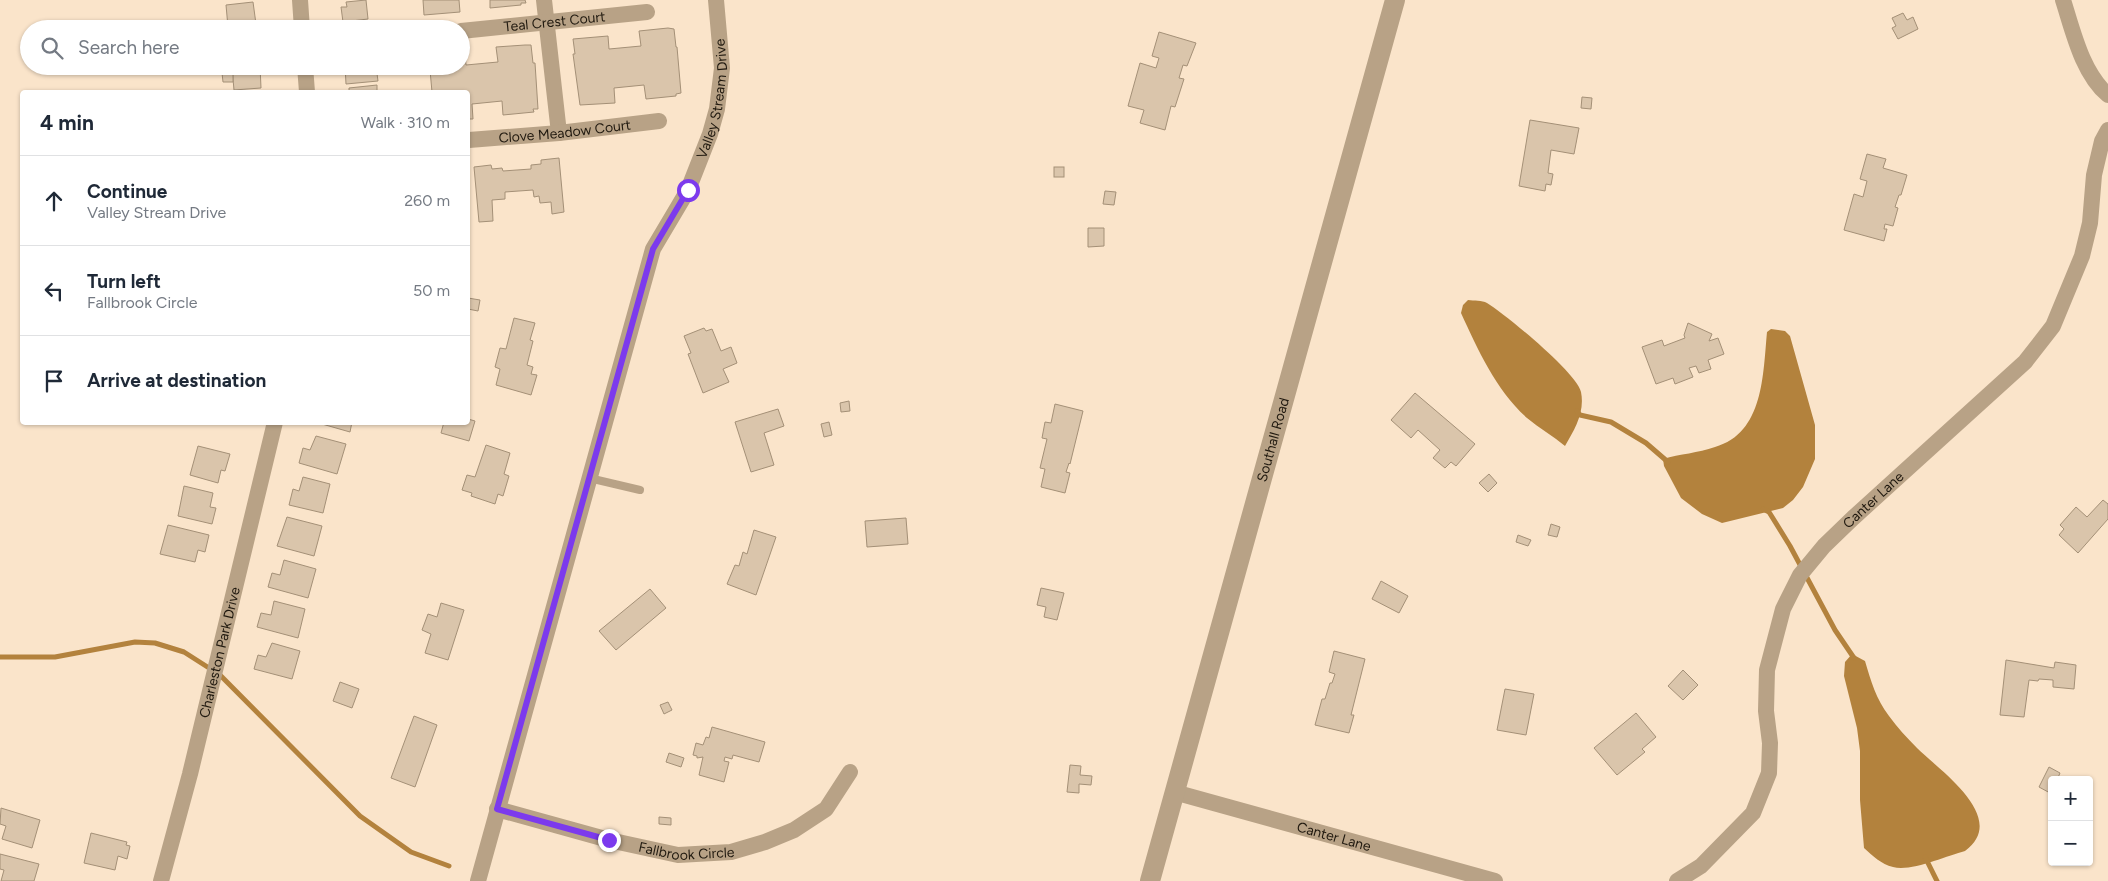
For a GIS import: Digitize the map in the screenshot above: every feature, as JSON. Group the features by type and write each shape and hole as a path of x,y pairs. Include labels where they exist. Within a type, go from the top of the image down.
{"street":[{"path":"300,0 301,20"},
{"path":"544,0 559,132"},
{"name":"Valley Stream Drive","path":"478,881 653,249 688,190 710,134 717,109 722,68 716,0"},
{"name":"Southall Road","path":"1150,881 1327,252 1395,0"},
{"path":"2063,0 2082,55 2099,87 2108,95"},
{"name":"Teal Crest Court","path":"470,31 647,12"},
{"path":"306,75 308,90"},
{"name":"Clove Meadow Court","path":"470,140 659,121"},
{"name":"Canter Lane","path":"1677,881 1701,866 1753,813 1769,773 1770,743 1766,711 1767,670 1783,609 1800,574 1853,518 2025,362 2053,326 2082,256 2090,223 2094,175 2102,141 2108,130"},
{"name":"Charleston Park Drive","path":"161,881 190,774 274,425"},
{"name":"Fallbrook Circle","path":"497,809 609,840 678,855 731,852 765,842 794,830 826,809 850,772"},
{"name":"Canter Lane","path":"1174,792 1495,881"}],"lane":[{"path":"589,478 640,490"}],"shaded area":[{"path":"1468,300 1485,302 1496,309 1539,344 1577,383 1581,392 1582,406 1576,427 1565,446 1527,418 1497,382 1481,355 1461,313 1463,305"},
{"path":"1771,329 1785,331 1790,336 1815,425 1815,459 1803,487 1793,500 1783,508 1722,523 1702,514 1681,498 1664,466 1663,459 1715,447 1731,440 1743,429 1752,416 1758,400 1762,383 1767,332"},
{"path":"1852,654 1865,661 1877,696 1884,710 1895,724 1917,748 1954,782 1966,795 1975,810 1980,824 1977,838 1965,851 1929,863 1900,868 1885,864 1864,848 1860,800 1860,751 1857,728 1844,676 1845,662"}],"building":[{"path":"366,0 368,19 343,20 341,7 347,7 346,2"},
{"path":"423,0 459,0 460,12 424,15"},
{"path":"490,0 525,0 526,3 490,8"},
{"path":"253,2 255,20 227,20 226,5"},
{"path":"1903,13 1907,20 1913,17 1918,29 1898,39 1892,28 1896,26 1892,18"},
{"path":"674,29 681,93 676,94 676,96 646,99 644,85 614,88 615,103 580,105 573,54 575,54 573,39 608,36 609,49 641,46 639,31"},
{"path":"1159,32 1196,43 1187,66 1183,65 1179,78 1184,79 1175,107 1171,106 1165,130 1140,123 1144,110 1128,106 1140,63 1156,68 1159,58 1152,56"},
{"path":"531,45 533,63 535,63 538,109 533,109 534,112 503,115 502,101 472,104 473,119 470,119 470,90 432,90 430,75 470,75 470,65 498,62 496,47"},
{"path":"222,75 233,75 233,82 223,82"},
{"path":"233,75 260,75 261,88 234,90"},
{"path":"346,75 377,75 378,81 346,84"},
{"path":"377,85 377,90 349,90 349,88"},
{"path":"1582,97 1592,98 1591,109 1581,108"},
{"path":"1530,120 1579,128 1574,154 1551,150 1548,173 1553,174 1551,185 1546,184 1545,191 1519,186"},
{"path":"1867,154 1886,159 1883,168 1907,175 1895,207 1898,208 1893,226 1885,224 1884,229 1887,229 1884,241 1844,230 1854,194 1863,197 1867,181 1860,179"},
{"path":"559,158 564,212 552,214 551,202 540,203 539,196 534,197 533,190 505,192 505,199 492,200 493,221 479,222 474,167 491,165 492,169 502,168 503,171 531,169 531,165 541,164 541,160"},
{"path":"1054,167 1064,167 1064,177 1054,177"},
{"path":"1105,191 1116,192 1114,205 1103,204"},
{"path":"1088,228 1104,228 1104,246 1088,247"},
{"path":"470,298 480,300 478,311 470,309"},
{"path":"514,318 535,323 530,340 533,341 527,365 533,367 531,374 537,375 531,395 496,385 500,369 495,367 500,348 506,349"},
{"path":"1688,323 1712,334 1709,341 1718,338 1724,354 1708,360 1711,369 1699,373 1696,366 1689,368 1693,377 1675,384 1673,378 1656,384 1642,347 1662,340 1664,346 1685,338 1684,335"},
{"path":"704,328 706,331 712,329 721,351 731,347 737,363 723,369 729,382 703,393 688,354 691,353 684,336"},
{"path":"1415,393 1475,444 1456,466 1451,462 1445,468 1433,458 1440,450 1418,430 1411,438 1391,420"},
{"path":"849,401 850,411 841,412 840,403"},
{"path":"1055,404 1083,411 1070,464 1066,472 1070,473 1065,493 1041,487 1045,469 1040,468 1047,439 1042,438 1045,422 1051,423"},
{"path":"778,409 784,426 764,433 774,465 751,472 735,422"},
{"path":"470,420 475,421 469,441 441,433 443,425 470,425"},
{"path":"829,422 832,435 824,437 821,424"},
{"path":"326,425 351,425 350,432"},
{"path":"316,436 346,444 337,474 299,463 303,448 310,450"},
{"path":"486,445 510,453 504,474 509,476 503,496 498,494 495,504 471,496 472,493 462,490 467,475 475,477"},
{"path":"198,446 230,454 225,471 221,470 218,483 190,475"},
{"path":"1489,474 1497,483 1488,492 1479,483"},
{"path":"303,477 330,484 323,513 289,505 293,489 299,491"},
{"path":"184,486 213,493 210,507 216,508 212,524 178,516"},
{"path":"2103,500 2108,504 2108,519 2078,553 2059,535 2064,529 2060,525 2076,507 2087,517"},
{"path":"287,517 322,526 314,556 277,546"},
{"path":"906,518 908,544 867,547 865,521"},
{"path":"1551,524 1560,527 1557,537 1548,535"},
{"path":"168,525 209,535 205,552 198,550 195,562 160,554"},
{"path":"754,530 776,537 756,595 727,584 735,565 739,566 743,552 747,554"},
{"path":"1518,535 1531,540 1528,546 1516,542"},
{"path":"284,560 316,569 308,598 268,587 272,573 280,575"},
{"path":"1381,581 1408,596 1399,613 1372,599"},
{"path":"1041,588 1064,593 1057,620 1044,617 1046,607 1037,605"},
{"path":"650,589 666,608 616,650 599,631"},
{"path":"274,601 305,609 298,638 257,627 261,613 271,615"},
{"path":"441,603 464,610 448,660 425,653 431,634 422,630 428,614 437,617"},
{"path":"272,643 300,651 292,679 254,669 258,655 266,657"},
{"path":"1334,651 1365,659 1351,715 1354,715 1349,733 1315,725 1322,699 1325,699 1335,674 1329,672"},
{"path":"2006,660 2054,668 2055,662 2076,665 2074,689 2053,687 2053,680 2029,680 2024,717 2000,715"},
{"path":"1683,670 1698,685 1683,700 1668,686"},
{"path":"340,682 359,689 352,708 333,701"},
{"path":"1505,689 1534,694 1526,735 1497,730"},
{"path":"668,702 672,710 664,714 660,705"},
{"path":"1636,713 1656,737 1642,749 1645,752 1617,775 1594,748"},
{"path":"414,716 437,725 415,787 391,778"},
{"path":"712,727 765,742 759,762 733,755 732,759 725,757 724,761 729,762 724,782 699,775 703,757 697,758 697,756 693,755 696,743 703,745 706,737 709,738"},
{"path":"669,753 684,758 681,767 666,762"},
{"path":"1070,765 1081,766 1080,775 1092,776 1091,785 1079,784 1079,793 1067,792"},
{"path":"2049,767 2060,773 2059,776 2048,776 2048,792 2039,787"},
{"path":"1,808 40,820 32,848 2,839 6,826 0,824"},
{"path":"659,817 671,818 671,825 659,824"},
{"path":"91,833 127,842 126,845 130,846 127,859 118,856 115,870 84,863"},
{"path":"0,854 39,864 34,881 1,881 4,870 0,869"}],"waterway":[{"path":"1577,411 1580,415 1611,422 1646,443 1668,462"},
{"path":"1763,509 1769,512 1790,546 1835,630 1854,658"},
{"path":"0,657 55,657 135,642 155,643 184,652 220,675 360,816 411,852 449,866"},
{"path":"1925,857 1937,881"}],"route":[{"path":"609,840 497,809 653,249 688,190"}]}
